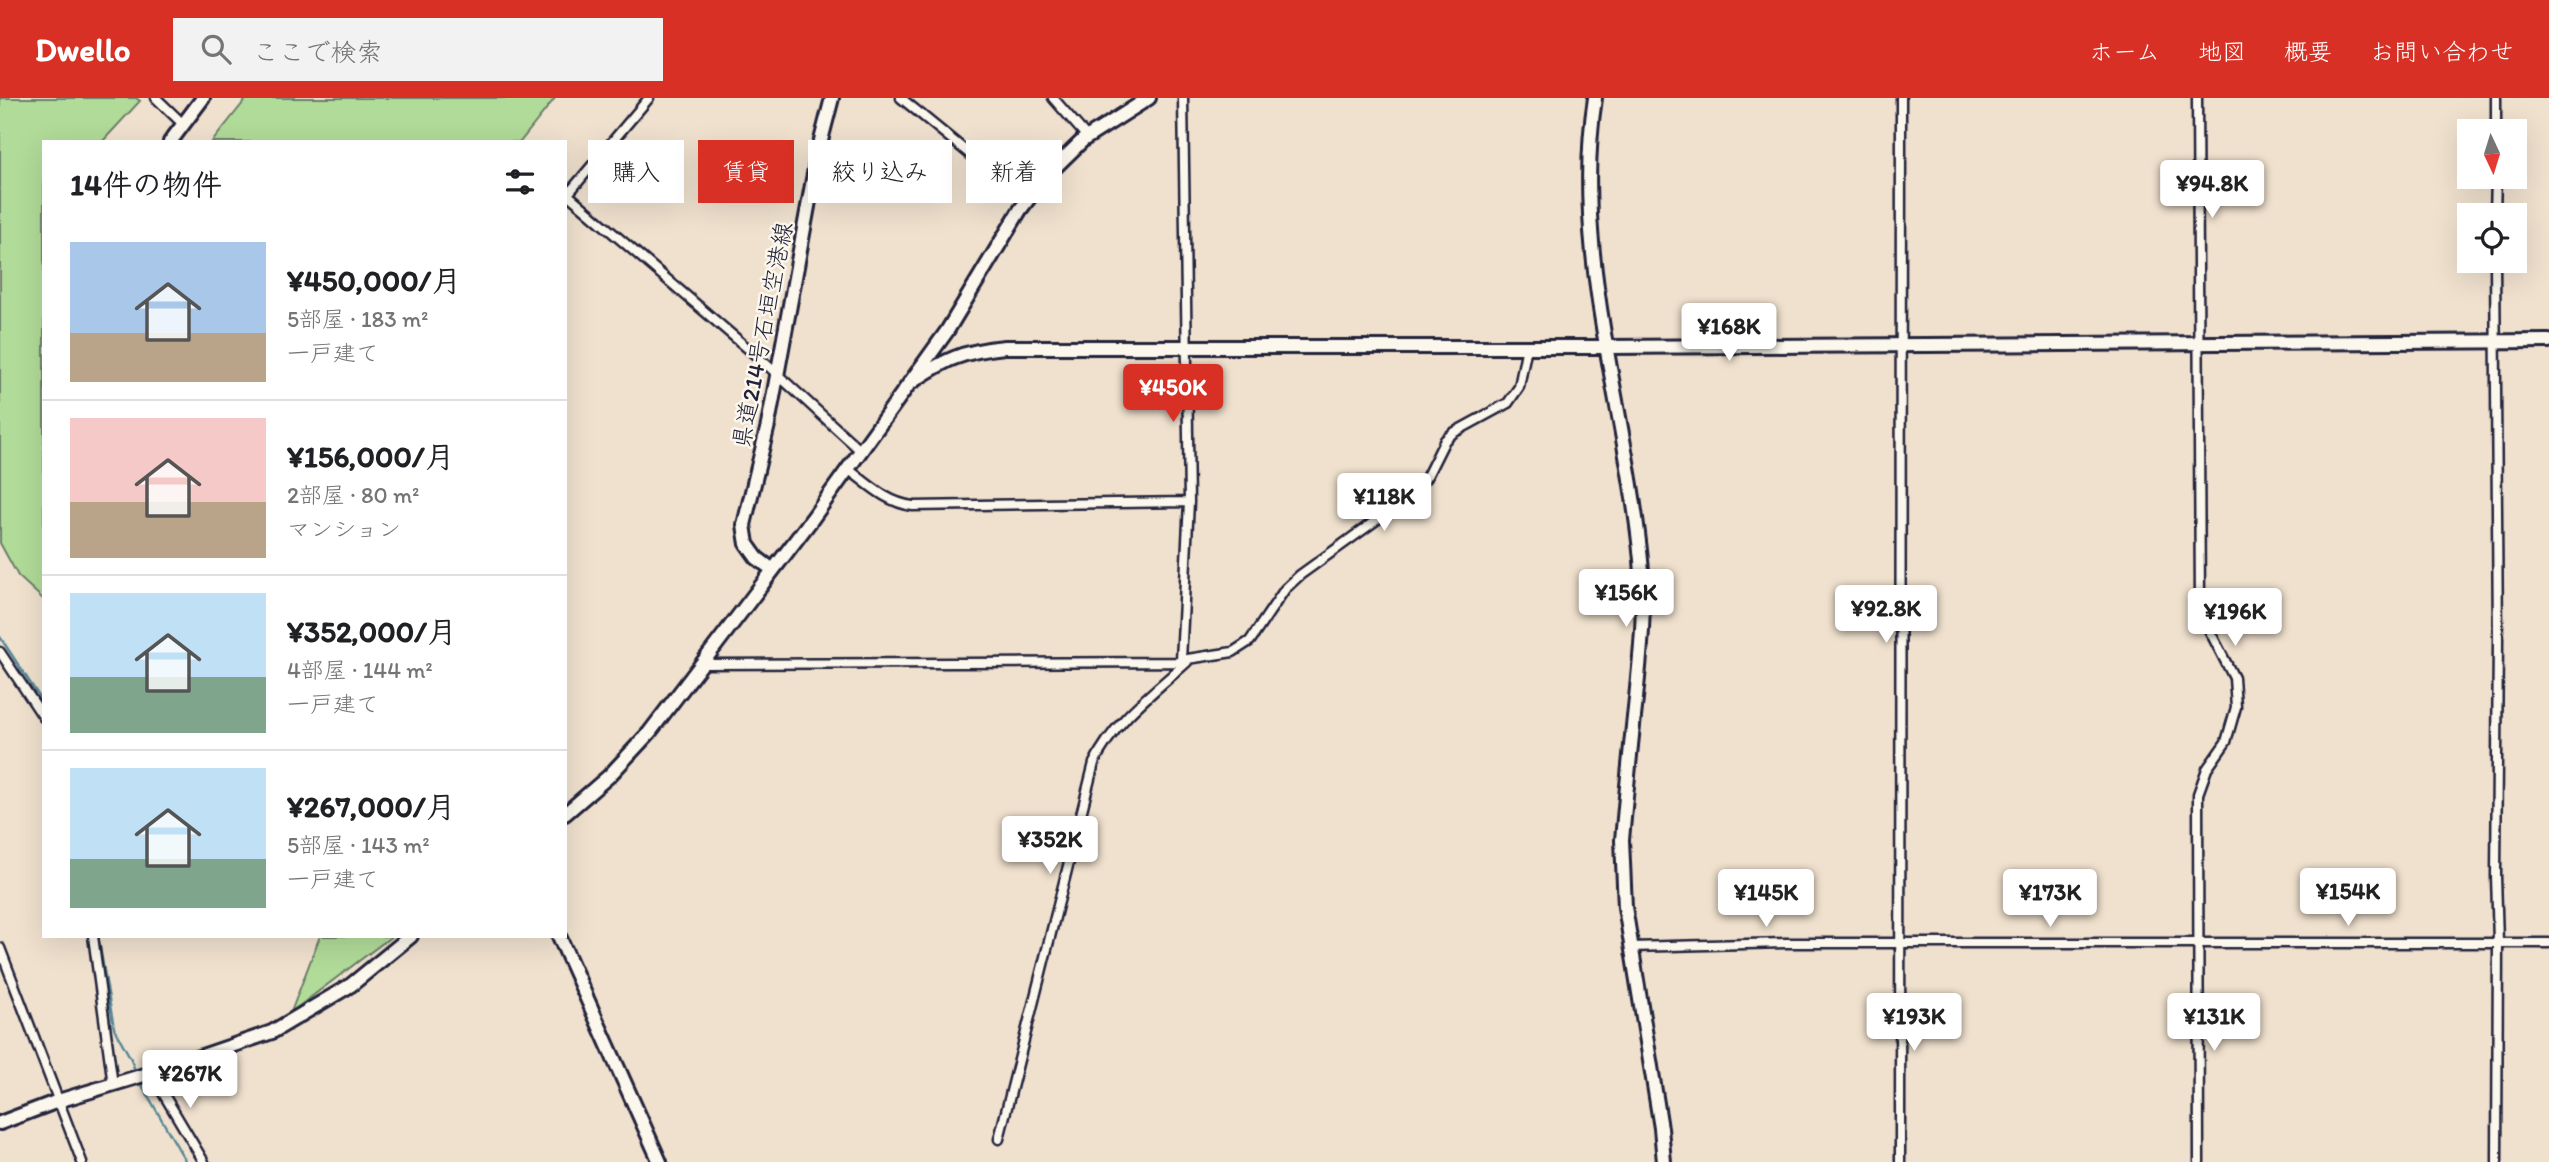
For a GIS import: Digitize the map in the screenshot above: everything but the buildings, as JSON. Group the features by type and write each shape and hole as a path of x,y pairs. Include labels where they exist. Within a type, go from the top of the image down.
{"street":[{"path":"156,98 183,124"},
{"path":"171,140 203,98"},
{"path":"649,98 567,193 861,451"},
{"name":"県道214号石垣空港線","path":"773,570 757,558 747,544 744,526 777,375 818,152 832,98"},
{"path":"901,98 966,151"},
{"path":"1054,98 1088,138"},
{"path":"1062,160 1083,140 1149,98"},
{"path":"999,1139 1094,763 1102,744 1120,723 1184,661 1189,502 1183,98"},
{"path":"1595,98 1589,156 1590,222 1642,562 1642,641 1622,839 1625,907 1661,1128 1664,1162"},
{"path":"1900,1162 1901,98"},
{"path":"2197,98 2200,604 2204,620 2234,678 2236,707 2226,742 2207,769 2198,794 2199,1162"},
{"path":"2496,98 2496,119"},
{"path":"567,812 609,776 649,733 773,570 947,331 1026,203"},
{"path":"2495,273 2497,1162"},
{"path":"909,384 942,361 980,349 1005,346 1607,347 2549,341"},
{"path":"702,664 1184,661 1233,652 1250,640 1285,589 1300,575 1414,493 1427,476 1445,440 1508,403 1520,387 1527,346"},
{"path":"848,469 899,505 1189,502"},
{"path":"0,652 42,715"},
{"path":"93,938 113,1085"},
{"path":"0,1123 58,1101 272,1032 351,985 409,938"},
{"path":"560,938 660,1162"},
{"path":"1632,947 1785,943 2549,943"},
{"path":"0,948 82,1162"},
{"path":"151,1073 204,1162"}],"green space":[{"path":"0,98 136,98 140,101 104,140 42,140 42,598 18,576 0,543"},
{"path":"247,98 555,98 522,140 214,140"},
{"path":"319,938 389,938 291,1012"}],"waterway":[{"path":"0,637 42,701"},
{"path":"98,938 114,1028 136,1074"},
{"path":"139,1080 186,1162"}]}
